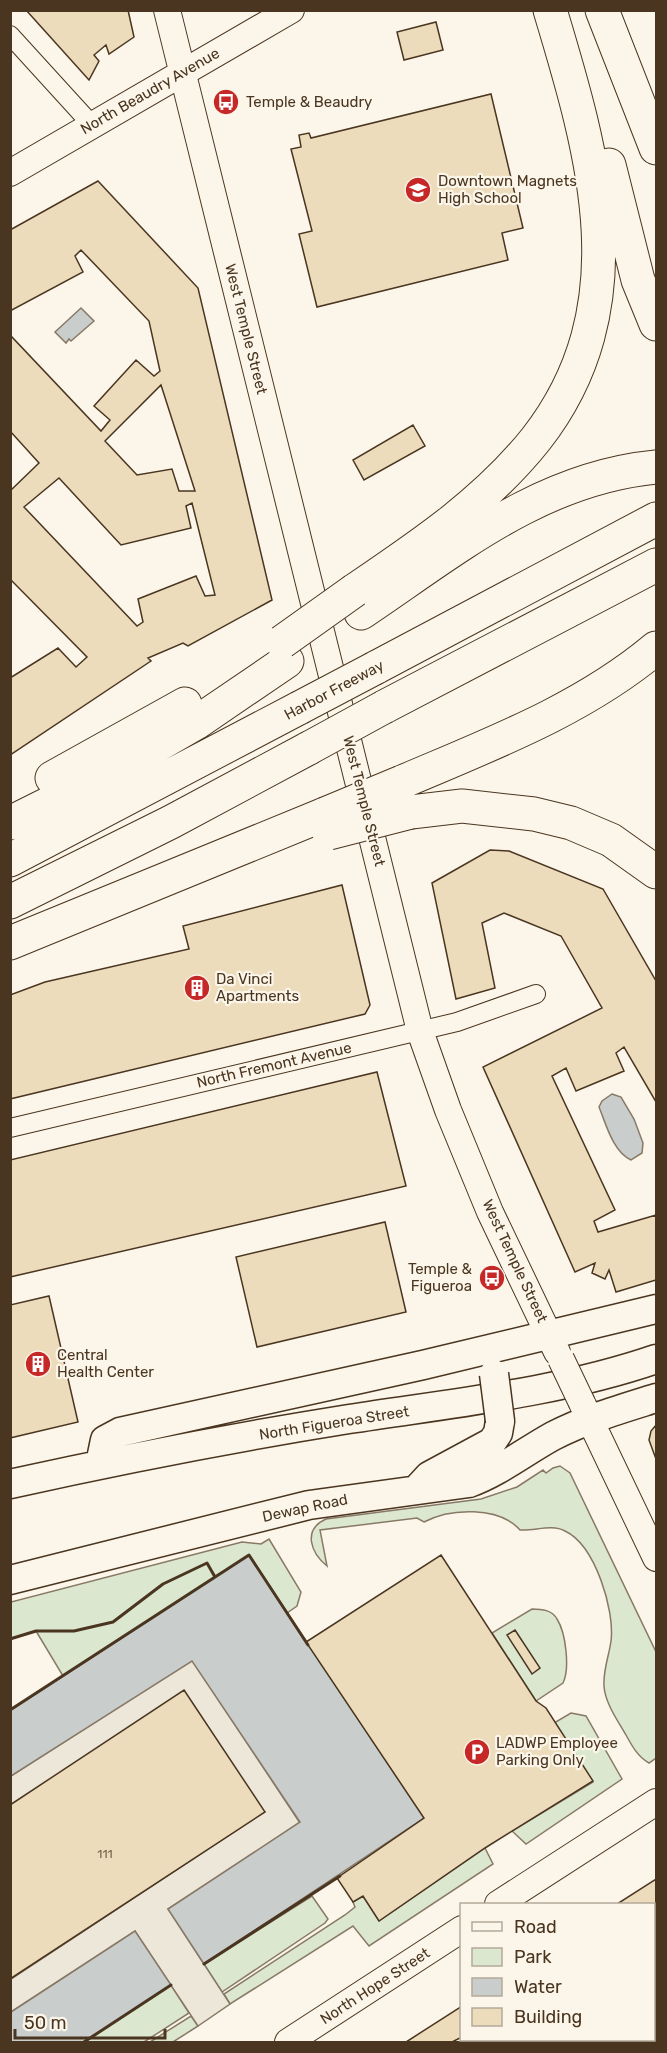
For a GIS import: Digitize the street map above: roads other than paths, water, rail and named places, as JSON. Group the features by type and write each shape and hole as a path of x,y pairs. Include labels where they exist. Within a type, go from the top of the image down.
{"highway":[{"path":"358,601 513,465 554,412 584,355 598,292 598,222 578,109 550,10"},
{"path":"556,10 591,103 638,280 657,324"},
{"path":"602,10 657,148"},
{"path":"10,823 104,776 196,723 285,652 358,601 525,506 557,491 620,471 657,467"},
{"name":"Harbor Freeway","path":"10,860 657,519"},
{"path":"10,902 171,822 384,707 643,572"},
{"path":"10,943 198,867 285,849 327,823 407,797 507,738 589,697 626,673 657,648"},
{"path":"10,803 190,701 285,652"},
{"path":"407,797 534,814 571,823 610,840 657,872"}],"main road":[{"name":"West Temple Street","path":"167,10 420,1031 448,1110 490,1212 657,1558"},
{"name":"North Beaudry Avenue","path":"10,173 291,10"},
{"path":"100,1464 105,1440 120,1432 657,1309"},
{"path":"416,1491 429,1476 492,1442 498,1433 500,1421 494,1374 490,1364 474,1352"},
{"name":"North Figueroa Street","path":"10,1484 100,1464 350,1419 476,1402 607,1374 657,1359"},
{"name":"Dewap Road","path":"10,1580 309,1505 469,1483 487,1476 555,1435 586,1411 657,1398"},
{"path":"501,1903 657,1802"},
{"name":"North Hope Street","path":"288,2043 460,1930"}],"street":[{"path":"10,35 92,125"},
{"name":"North Fremont Avenue","path":"10,1128 420,1031 471,1018 536,994"}],"water":[{"path":"81,308 94,321 66,343 55,332"},
{"path":"612,1094 621,1097 634,1119 643,1143 642,1153 631,1160 619,1151 607,1129 599,1107 602,1101"},
{"path":"249,1555 424,1818 204,1964 168,1909 300,1822 192,1661 11,1776 11,1710"},
{"path":"135,1931 171,1985 84,2042 11,2042 11,2012"}],"place":[{"name":"Temple & Beaudry","path":"226,102"},
{"name":"Downtown Magnets High School","path":"418,190"},
{"name":"Da Vinci Apartments","path":"197,988"},
{"name":"Temple & Figueroa","path":"492,1278"},
{"name":"Central Health Center","path":"38,1364"},
{"name":"LADWP Employee Parking Only","path":"477,1752"}]}
